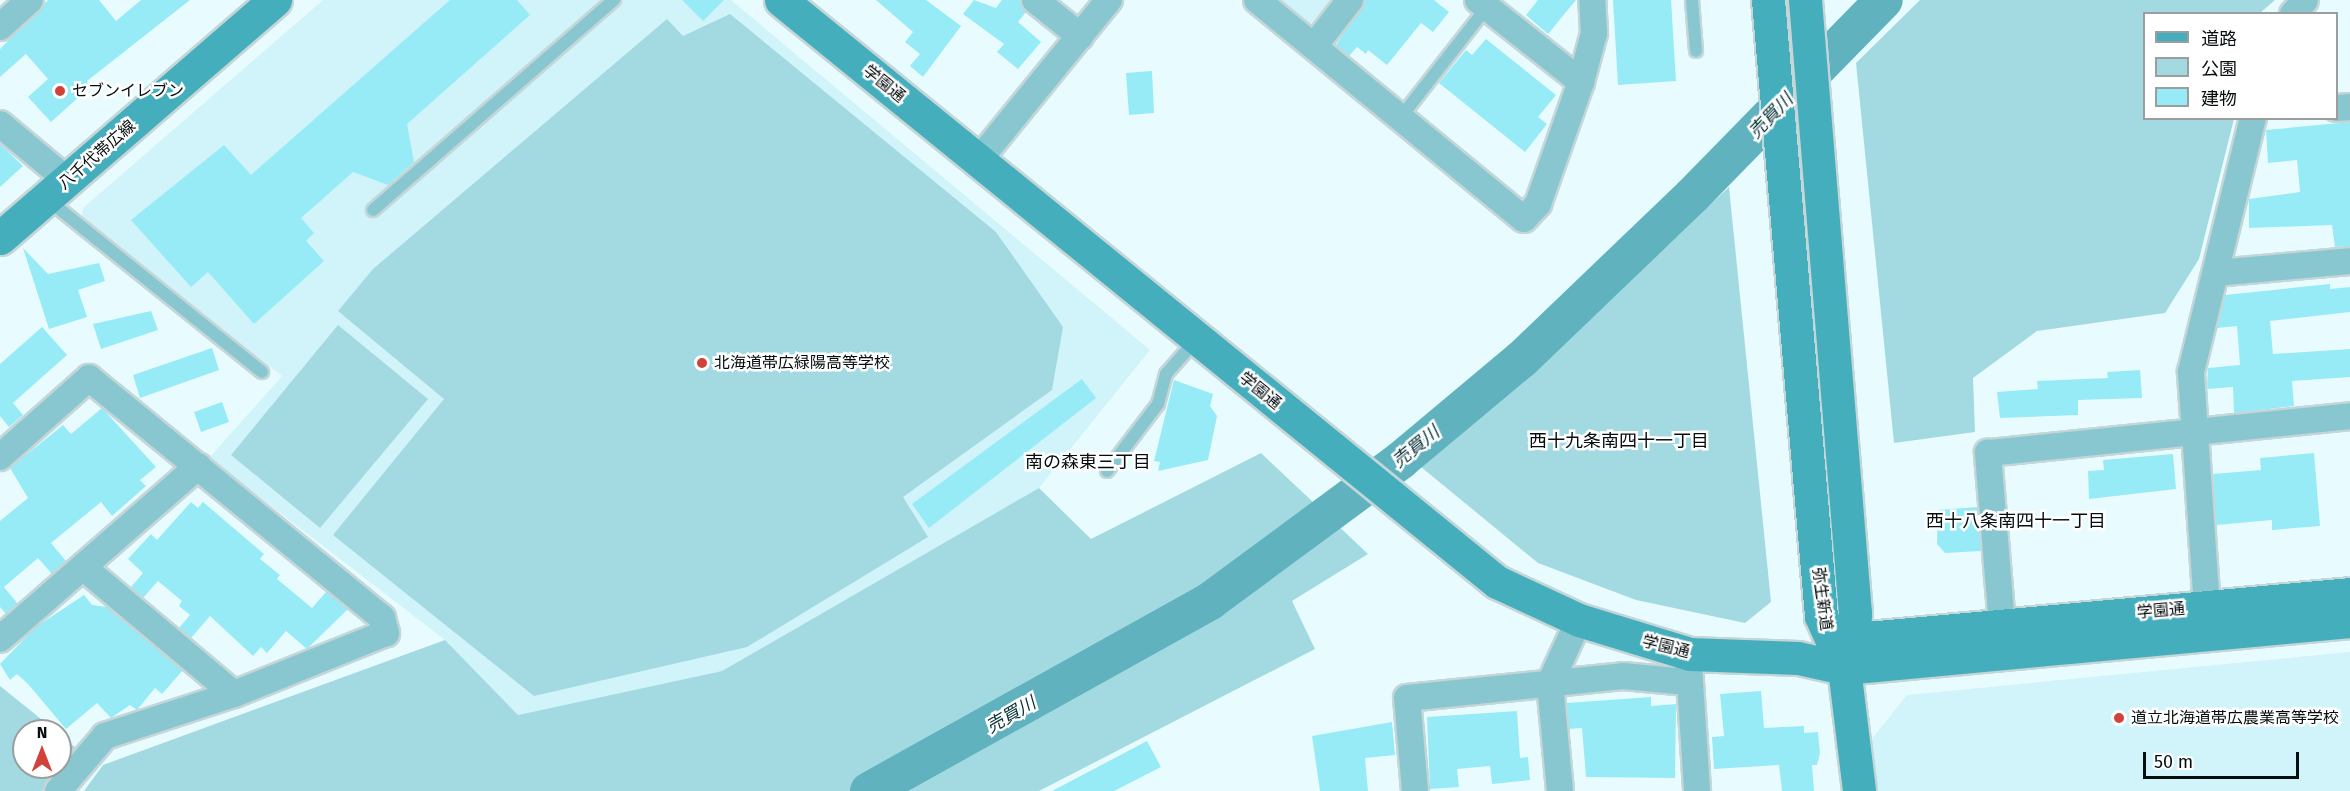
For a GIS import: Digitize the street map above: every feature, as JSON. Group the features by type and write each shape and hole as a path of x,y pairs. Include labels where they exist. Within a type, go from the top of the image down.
{"street":[{"path":"0,27 30,0"},
{"name":"八千代帯広線","path":"0,238 275,0"},
{"name":"学園通","path":"781,0 1497,582 1688,668 1798,658 2002,626 2208,621 2350,621"},
{"path":"1035,0 1080,36"},
{"path":"978,161 1109,0"},
{"path":"1257,0 1315,45 1524,219 1538,204 1581,82 1594,33 1592,0"},
{"path":"1315,45 1350,0"},
{"path":"2295,12 2305,0"},
{"name":"弥生新道","path":"1805,3 1817,144 1842,650"},
{"path":"1482,4 1581,82"},
{"name":"弥生新道","path":"1770,13 1821,616 1842,650"},
{"path":"2208,621 2192,432 2191,372 2253,120"},
{"path":"0,124 57,189"},
{"path":"2216,273 2350,261"},
{"path":"0,457 89,378 382,618 386,633 234,694 105,736 58,791"},
{"path":"2002,626 1988,453 2350,416"},
{"path":"0,639 198,466"},
{"path":"83,567 234,694"},
{"name":"学園通","path":"1842,650 2208,621 2350,594"},
{"path":"1560,791 1550,683 1579,620"},
{"path":"1842,650 1859,791"},
{"path":"1415,791 1407,698 1688,668 1697,791"}],"lane":[{"path":"373,210 614,0"},
{"path":"1692,0 1696,51"},
{"path":"1401,117 1482,4"},
{"path":"57,189 262,372"},
{"path":"1107,471 1158,404 1166,374 1197,340"}],"shaded area":[{"name":"北海道帯広緑陽高等学校","path":"323,0 731,0 1150,350 1039,488 722,671 518,715 445,640 209,458 282,376 82,216 83,208"},
{"path":"1276,0 1330,0 1309,26"},
{"name":"道立北海道帯広農業高等学校","path":"2350,652 2350,791 1875,791 1870,741 1907,695"}],"green space":[{"path":"1920,0 2275,0 2261,12 2143,12 2143,120 2234,120 2199,259 2165,313 2037,331 1973,378 1975,432 1894,443 1856,63"},
{"name":"北海道帯広緑陽高等学校","path":"730,14 996,232 1063,327 1052,390 903,497 928,537 747,647 534,696 333,535 444,399 338,311 373,269 667,19 683,36"},
{"path":"1729,187 1771,602 1745,623 1636,600 1538,563 1421,467"},
{"path":"338,325 428,399 320,528 231,455"},
{"path":"1261,453 1368,554 1292,601 1315,649 1039,791 84,791 103,765 445,640 518,715 722,671 1039,488 1091,539"},
{"path":"0,686 41,719 12,719 12,779 52,779 42,791 0,791"},
{"path":"72,745 77,749 72,755"}],"building":[{"path":"48,0 99,0 116,21 141,0 190,0 87,81 91,86 51,122 28,97 48,79 26,54 0,77 0,49"},
{"path":"450,0 517,0 530,15 407,124 414,162 388,185 353,172 301,218 314,233 306,241 324,261 254,324 208,272 191,287 131,220 224,145 251,175"},
{"path":"682,0 724,0 703,21"},
{"path":"876,0 926,0 961,26 923,77 910,66 920,54 905,42 913,32"},
{"path":"974,0 996,8 1002,0 1020,0 1026,12 1018,22 1041,42 1018,69 997,52 1004,44 963,14"},
{"path":"1365,0 1434,0 1449,12 1433,32 1421,23 1387,65 1368,50 1366,54 1357,47 1349,56 1336,45"},
{"path":"1538,0 1576,0 1548,34 1526,15"},
{"path":"1613,0 1671,0 1676,81 1618,85"},
{"path":"1486,39 1556,95 1538,117 1547,124 1525,152 1439,83 1466,50 1472,55"},
{"path":"1152,71 1154,113 1129,115 1126,73"},
{"path":"2350,122 2350,246 2335,247 2332,225 2249,228 2249,199 2300,192 2297,160 2268,163 2266,130"},
{"path":"0,144 23,166 0,187"},
{"path":"23,248 48,274 99,263 105,281 78,290 87,317 49,329"},
{"path":"2330,284 2330,289 2350,287 2350,312 2270,321 2273,354 2350,349 2350,377 2292,381 2294,406 2234,413 2233,387 2207,389 2208,368 2240,365 2237,326 2217,328 2225,295"},
{"path":"151,311 158,330 101,349 93,324"},
{"path":"42,327 67,355 13,403 23,415 9,427 0,416 0,364"},
{"path":"212,348 219,370 140,398 133,375"},
{"path":"2140,370 2142,398 2078,400 2078,415 2000,418 1997,392 2038,389 2037,381 2108,378 2107,372"},
{"path":"1082,379 1096,398 929,528 912,504"},
{"path":"1174,380 1213,394 1210,406 1217,416 1208,460 1158,471 1160,462 1154,461"},
{"path":"222,402 229,422 201,432 194,412"},
{"path":"102,408 156,467 140,480 146,486 112,516 101,502 51,543 66,561 52,574 38,558 4,587 18,604 6,614 0,607 0,521 28,498 10,468 63,425 71,434"},
{"path":"2314,453 2320,526 2272,530 2272,520 2216,525 2213,474 2261,470 2260,458"},
{"path":"2173,454 2176,489 2089,499 2088,471 2104,470 2103,460"},
{"path":"191,502 198,508 203,502 264,554 260,559 280,575 277,579 312,608 326,592 348,609 307,649 286,631 267,653 261,647 253,656 210,616 191,638 179,628 190,615 179,606 182,601 158,581 143,598 131,587 143,573 128,559 151,534 157,540"},
{"path":"1977,507 1981,551 1945,553 1937,544 1938,510"},
{"path":"84,595 92,605 107,607 183,670 162,694 155,688 137,710 130,705 111,718 97,703 72,724 72,719 58,719 17,674 10,680 0,664 36,627"},
{"path":"1761,691 1764,728 1804,726 1804,733 1818,732 1820,753 1817,765 1812,765 1814,791 1782,791 1779,765 1714,769 1712,737 1724,736 1720,694"},
{"path":"1651,697 1651,706 1676,704 1675,778 1586,777 1582,728 1569,729 1567,703"},
{"path":"1517,711 1520,758 1528,757 1530,780 1492,784 1490,766 1457,769 1459,787 1430,789 1427,717"},
{"path":"1392,722 1395,755 1365,758 1368,791 1320,791 1312,736"},
{"path":"1147,741 1161,767 1114,791 1052,791"}],"waterway":[{"name":"売買川","path":"869,791 1210,601 1401,460 1522,359 1692,196 1884,0"}],"place":[{"name":"セブンイレブン","path":"60,91"},
{"name":"北海道帯広緑陽高等学校","path":"702,363"},
{"name":"道立北海道帯広農業高等学校","path":"2119,718"}],"district":[{"name":"西十九条南四十一丁目","path":"1619,441"},
{"name":"南の森東三丁目","path":"1088,462"},
{"name":"西十八条南四十一丁目","path":"2016,521"}]}
